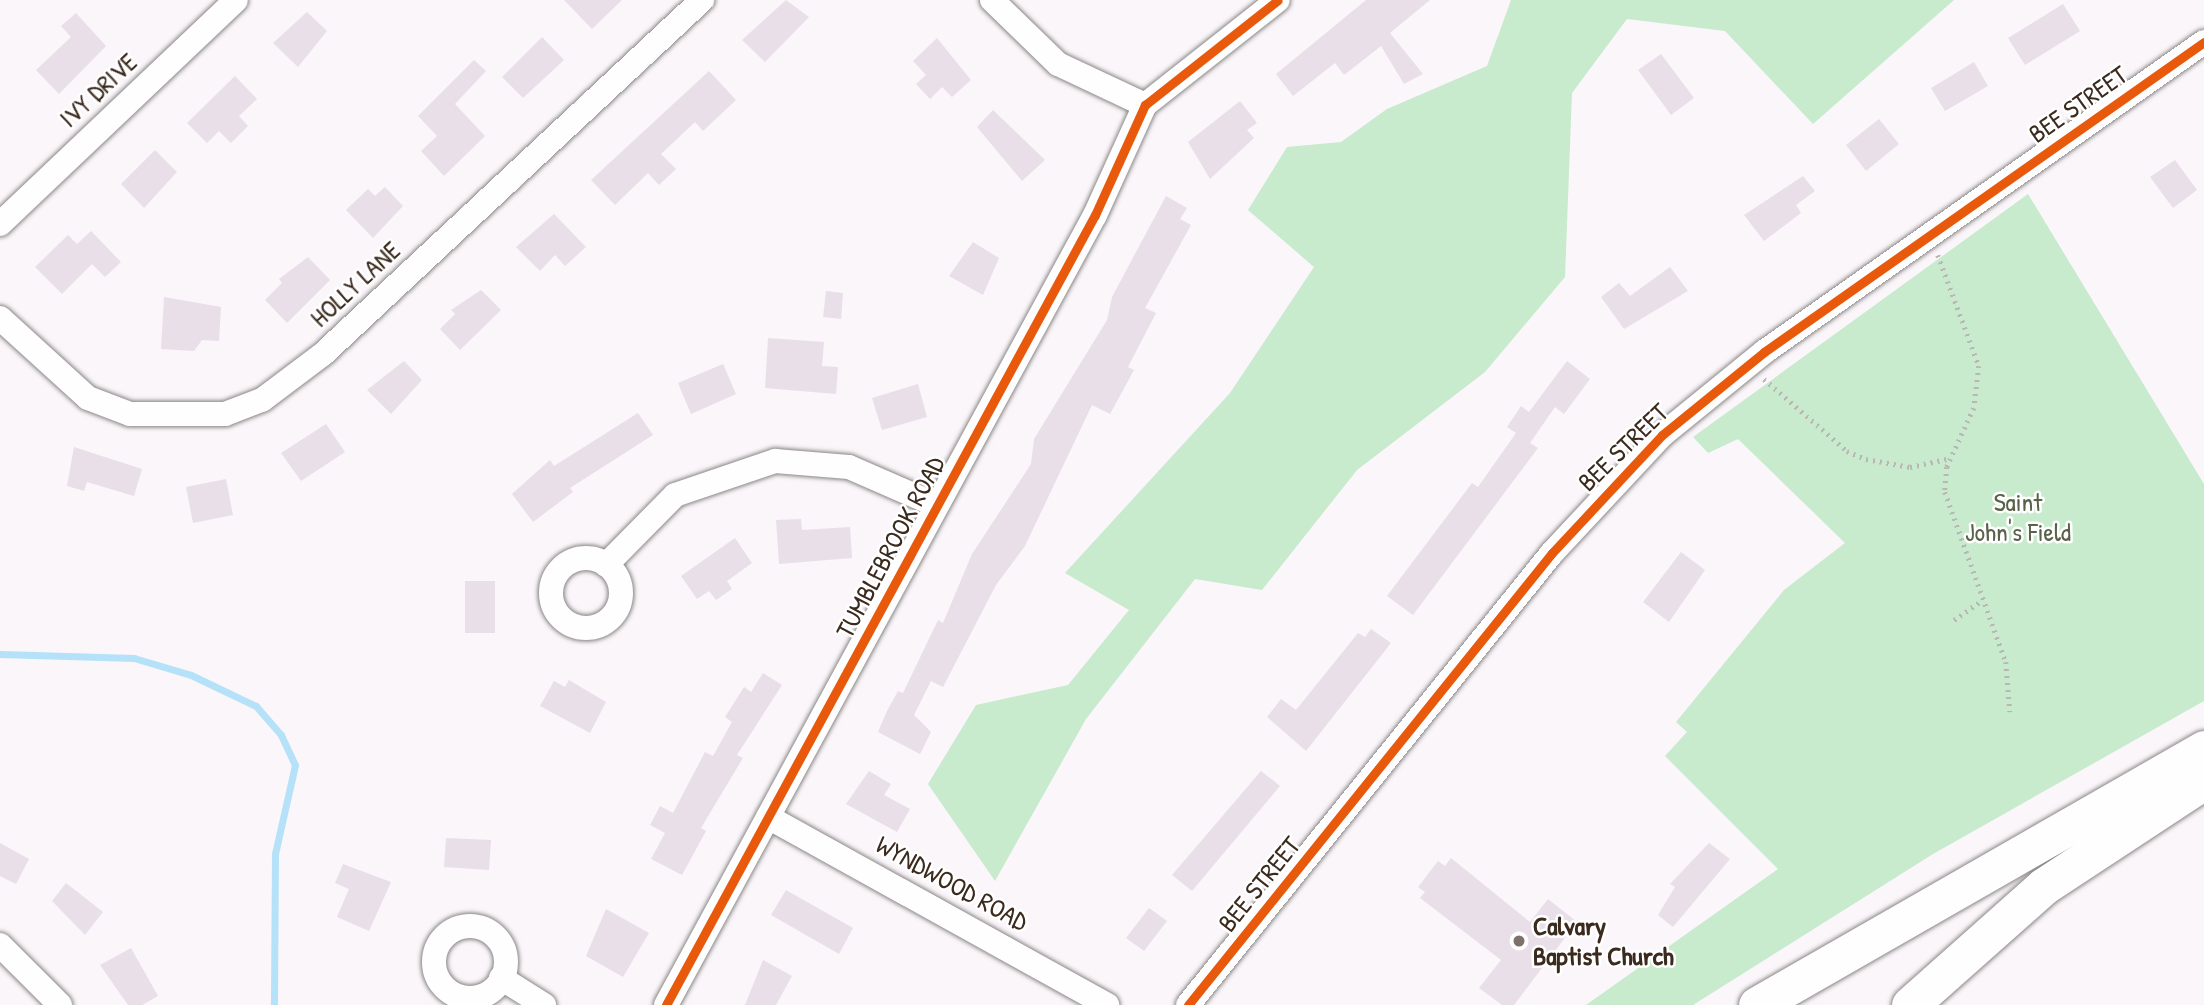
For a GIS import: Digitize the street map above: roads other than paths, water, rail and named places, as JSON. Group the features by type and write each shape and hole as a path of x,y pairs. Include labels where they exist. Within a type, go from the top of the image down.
{"highway":[{"path":"1757,1005 2204,749"},
{"path":"1910,1005 2044,887 2204,781"}],"street":[{"name":"IVY DRIVE","path":"0,223 236,0"},
{"name":"HOLLY LANE","path":"0,318 88,398 130,414 225,414 262,400 323,354 702,0"},
{"path":"992,0 1058,64 1145,105 1279,0"},
{"name":"BEE STREET","path":"1188,1005 1585,514 1662,435 1748,364 2204,41"},
{"name":"TUMBLEBROOK ROAD","path":"666,1005 1095,215 1145,105"},
{"path":"606,565 675,495 775,461 849,467 936,505"},
{"name":"WYNDWOOD ROAD","path":"768,817 1107,1005"},
{"path":"0,945 60,1005"},
{"path":"502,978 544,1005"}],"waterway":[{"path":"0,654 134,658 191,675 256,706 281,735 295,765 275,854 274,1005"}],"place":[{"name":"Calvary Baptist Church","path":"1519,941"}],"park label":[{"name":"Saint John's Field","path":"2018,517"}]}
